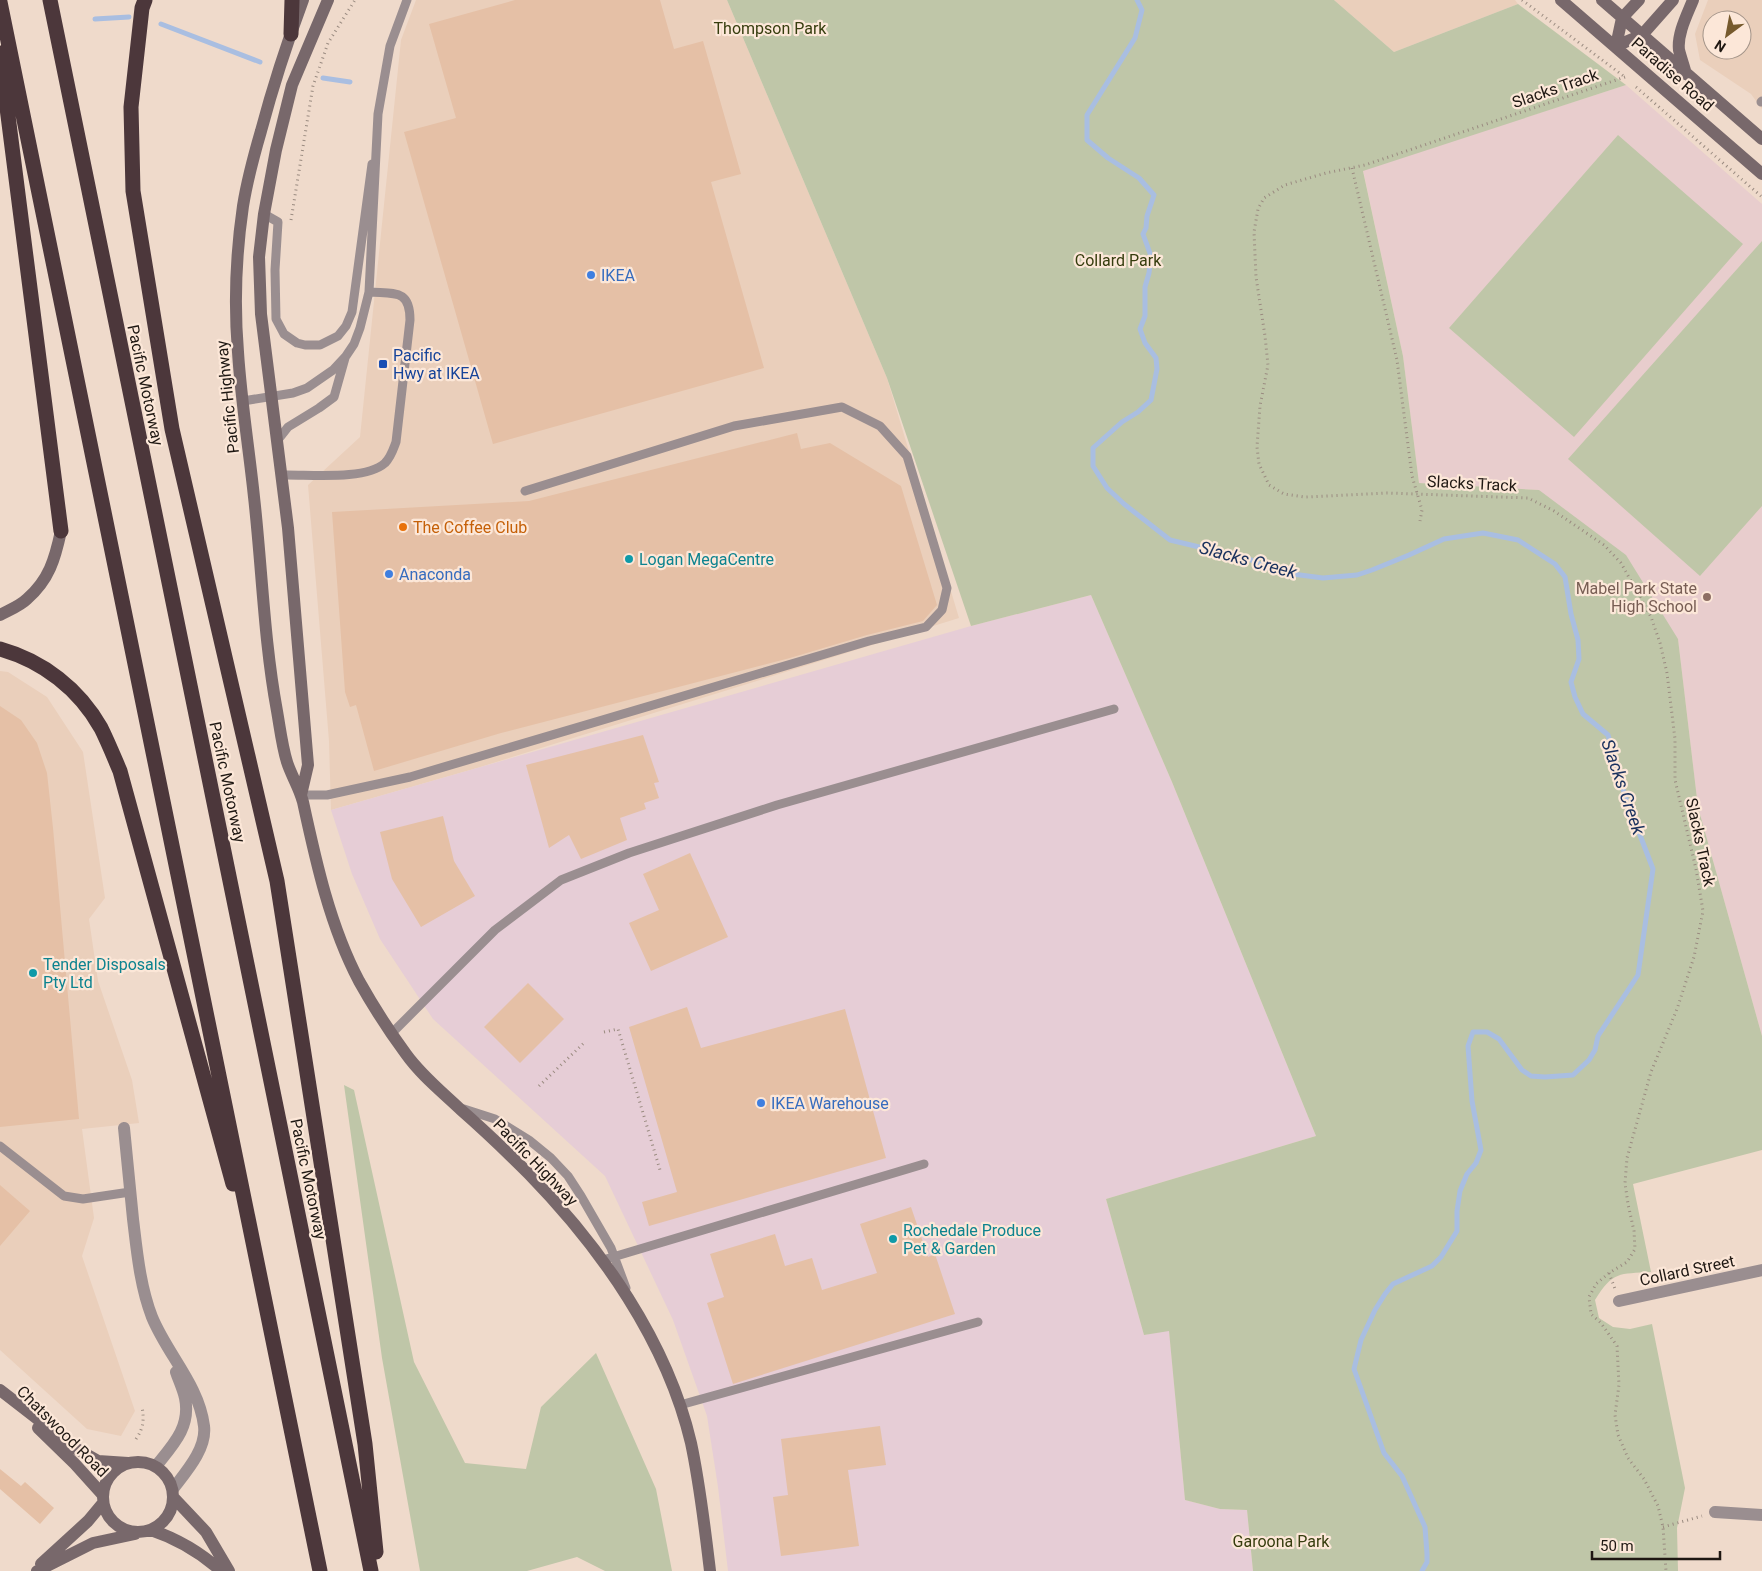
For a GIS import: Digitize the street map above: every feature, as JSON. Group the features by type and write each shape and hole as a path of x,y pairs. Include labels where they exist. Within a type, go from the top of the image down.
{"highway":[{"name":"Pacific Motorway","path":"50,0 371,1571"},
{"path":"145,0 142,8 131,107 133,191 172,429 277,880 365,1444 378,1571"},
{"path":"291,34 292,0"},
{"path":"0,2 320,1571"},
{"path":"0,53 61,531"},
{"path":"0,649 46,669 80,697 101,728 120,771 211,1110 265,1296"}],"street":[{"name":"Pacific Highway","path":"303,0 272,89 254,153 243,204 236,290 238,354 271,675 287,762 301,795 314,850 340,939 360,982 392,1033 408,1057 430,1083 504,1149 608,1258 631,1301 657,1352 680,1405 697,1477 710,1571"},
{"name":"Pacific Highway","path":"301,795 308,765 288,528 259,288 259,257 264,214 276,150 292,85 328,0"},
{"name":"Paradise Road","path":"1561,0 1762,174"},
{"name":"Paradise Road","path":"1602,0 1762,139"},
{"path":"1616,46 1622,18 1638,0"},
{"path":"1616,46 1642,35 1673,0"},
{"path":"1686,74 1679,50 1679,41 1693,0"},
{"path":"0,615 26,600 42,583 55,560 61,531"},
{"path":"124,1128 136,1250 142,1284 152,1316 198,1399 205,1428 198,1455 173,1494"},
{"name":"Collard Street","path":"1619,1301 1762,1270"},
{"path":"156,1466 176,1441 186,1422 185,1398 167,1346"},
{"name":"Chatswood Road","path":"0,1391 75,1448 98,1462 128,1462"},
{"name":"Chatswood Road","path":"0,1391 75,1464 103,1499"},
{"path":"35,1571 93,1543 146,1531 160,1525 167,1517 172,1508 173,1494 169,1480 156,1466 148,1463 128,1462 110,1474 105,1484 103,1499 106,1513 112,1521 120,1528 130,1532 146,1531 172,1537 203,1555 221,1571"},
{"path":"173,1494 206,1532 228,1571"},
{"path":"35,1571 88,1522 103,1499"},
{"path":"1715,1512 1762,1515"}],"lane":[{"path":"243,401 293,393 307,388 333,370 354,344 369,292 379,124 378,114 390,46 407,0"},
{"path":"264,214 278,222 275,270 276,319 284,334 297,343 305,345 320,345 338,336 346,326 352,312 366,199 379,124"},
{"path":"281,474 364,473 384,464 391,455 396,442 410,307 406,299 398,293 369,292"},
{"path":"277,441 288,427 319,408 334,396 346,356"},
{"path":"301,795 327,795 410,777 860,644 926,627 942,610 947,588 906,456 880,426 842,407 734,426 525,491"},
{"path":"392,1033 495,930 561,880 630,853 777,805 1114,709"},
{"path":"459,1108 495,1119 529,1140 551,1158 568,1176 611,1248 608,1258"},
{"path":"0,1146 64,1196 83,1198 130,1192"},
{"path":"608,1258 924,1164"},
{"path":"680,1405 978,1322"}],"path":[{"path":"290,229 312,86 328,43 355,0"},
{"name":"Slacks Track","path":"1522,0 1625,77"},
{"path":"1625,77 1762,197"},
{"name":"Slacks Track","path":"1625,77 1366,166 1326,173 1285,185 1264,198 1258,209 1254,232 1256,277 1268,365 1260,406 1257,447 1259,464 1269,485 1284,494 1305,497 1418,493 1528,498 1554,511 1604,545 1622,563 1651,617 1667,673 1675,739 1675,780 1696,869 1703,911 1694,957 1677,1009 1651,1072 1628,1158 1625,1183 1634,1231 1635,1249 1627,1262 1596,1284 1589,1298 1591,1314 1601,1323 1617,1346 1619,1385 1615,1415 1618,1435 1628,1458 1644,1479 1658,1506 1663,1527 1666,1571"},
{"path":"1352,168 1397,360 1412,476 1422,510 1420,521"},
{"path":"604,1032 618,1029 660,1170"},
{"path":"539,1086 585,1042"},
{"path":"136,1439 143,1429 142,1406"},
{"path":"1663,1527 1715,1512"}],"shaded area":[{"path":"416,0 727,0 887,378 959,618 477,768 331,810 329,741 308,485 360,437 401,40"},
{"path":"1334,0 1515,0 1518,4 1394,52"},
{"path":"1708,0 1762,0 1762,109 1751,94 1700,60 1695,34 1702,16 1702,60 1752,60 1752,10 1704,10"},
{"name":"Mabel Park State High School","path":"1626,85 1762,204 1762,1036 1698,807 1678,639 1539,490 1419,483 1403,356 1363,170"},
{"path":"1091,595 1172,782 1316,1136 1106,1199 1144,1335 1169,1330 1185,1500 1220,1509 1247,1510 1253,1571 728,1571 707,1416 673,1320 605,1176 433,1019 380,939 352,874 331,810 971,626"},
{"path":"0,671 8,672 47,697 83,752 105,898 89,919 98,981 132,1080 139,1123 82,1129 94,1218 82,1256 135,1411 121,1436 87,1429 0,1350"}],"green space":[{"name":"Collard Park","path":"727,0 1334,0 1394,52 1518,4 1626,85 1363,171 1403,356 1419,483 1539,490 1626,555 1678,639 1698,807 1762,1036 1762,1150 1633,1184 1651,1272 1624,1274 1612,1279 1595,1300 1599,1318 1613,1327 1630,1329 1652,1324 1685,1488 1677,1528 1678,1571 1253,1571 1247,1510 1220,1509 1185,1500 1169,1331 1144,1335 1106,1199 1316,1136 1172,782 1091,595 971,626 887,378"},
{"path":"1618,135 1743,244 1574,437 1449,328"},
{"path":"1762,241 1762,506 1700,576 1568,459"},
{"path":"344,1085 354,1090 414,1362 465,1463 526,1469 541,1407 596,1353 656,1489 672,1571 605,1571 577,1557 527,1571 420,1571 382,1358"}],"building":[{"name":"IKEA","path":"515,0 660,0 674,49 703,41 741,174 711,182 764,368 493,444 404,132 456,118 429,24"},
{"name":"Logan MegaCentre","path":"797,433 801,449 830,443 901,486 937,605 923,621 867,635 790,658 501,733 374,771 356,705 350,707 345,692 332,512 529,501"},
{"name":"Tender Disposals Pty Ltd","path":"0,706 21,720 37,743 47,773 79,1119 0,1127"},
{"path":"643,735 659,782 654,783 659,798 644,803 646,809 620,818 627,840 581,859 569,835 549,848 526,765"},
{"path":"443,816 454,861 475,896 421,927 392,879 380,832"},
{"path":"690,853 728,937 651,971 629,923 659,910 643,874"},
{"path":"528,983 564,1019 520,1063 484,1027"},
{"name":"IKEA Warehouse","path":"687,1007 701,1048 845,1009 886,1158 649,1226 642,1202 677,1192 629,1027"},
{"path":"0,1185 30,1211 0,1246"},
{"path":"911,1207 928,1257 935,1254 955,1314 733,1384 707,1303 724,1297 710,1254 775,1234 785,1266 812,1258 822,1290 877,1273 860,1224"},
{"path":"880,1426 886,1465 848,1470 859,1546 781,1556 773,1497 788,1495 781,1439"},
{"path":"0,1469 21,1486 25,1482 54,1508 40,1524 0,1489"}],"waterway":[{"name":"Slacks Creek","path":"1137,0 1142,10 1135,38 1087,115 1087,140 1108,158 1139,178 1154,195 1143,234 1151,256 1145,287 1145,316 1140,329 1145,343 1156,358 1157,369 1151,400 1138,412 1122,422 1093,448 1093,466 1107,488 1124,504 1170,540 1249,559 1277,572 1323,578 1357,575 1444,539 1483,533 1518,540 1555,564 1565,577 1571,614 1578,640 1579,659 1571,682 1575,697 1583,714 1608,735 1625,796 1653,869 1638,975 1598,1036 1595,1050 1589,1060 1573,1075 1531,1076 1522,1070 1499,1039 1487,1032 1473,1032 1468,1046 1472,1101 1481,1150 1476,1163 1467,1174 1460,1191 1457,1231 1441,1257 1432,1266 1393,1284 1375,1310 1361,1340 1354,1369 1384,1453 1402,1476 1425,1527 1427,1562 1422,1571"},
{"path":"95,19 129,17"},
{"path":"161,24 260,62"},
{"path":"323,78 350,82"}],"place":[{"name":"IKEA","path":"591,275"},
{"name":"Pacific Hwy at IKEA","path":"383,364"},
{"name":"The Coffee Club","path":"403,527"},
{"name":"Logan MegaCentre","path":"629,559"},
{"name":"Anaconda","path":"389,574"},
{"name":"Mabel Park State High School","path":"1707,597"},
{"name":"Tender Disposals Pty Ltd","path":"33,973"},
{"name":"IKEA Warehouse","path":"761,1103"},
{"name":"Rochedale Produce Pet & Garden","path":"893,1239"}],"park label":[{"name":"Thompson Park","path":"770,28"},
{"name":"Garoona Park","path":"1281,1541"}]}
